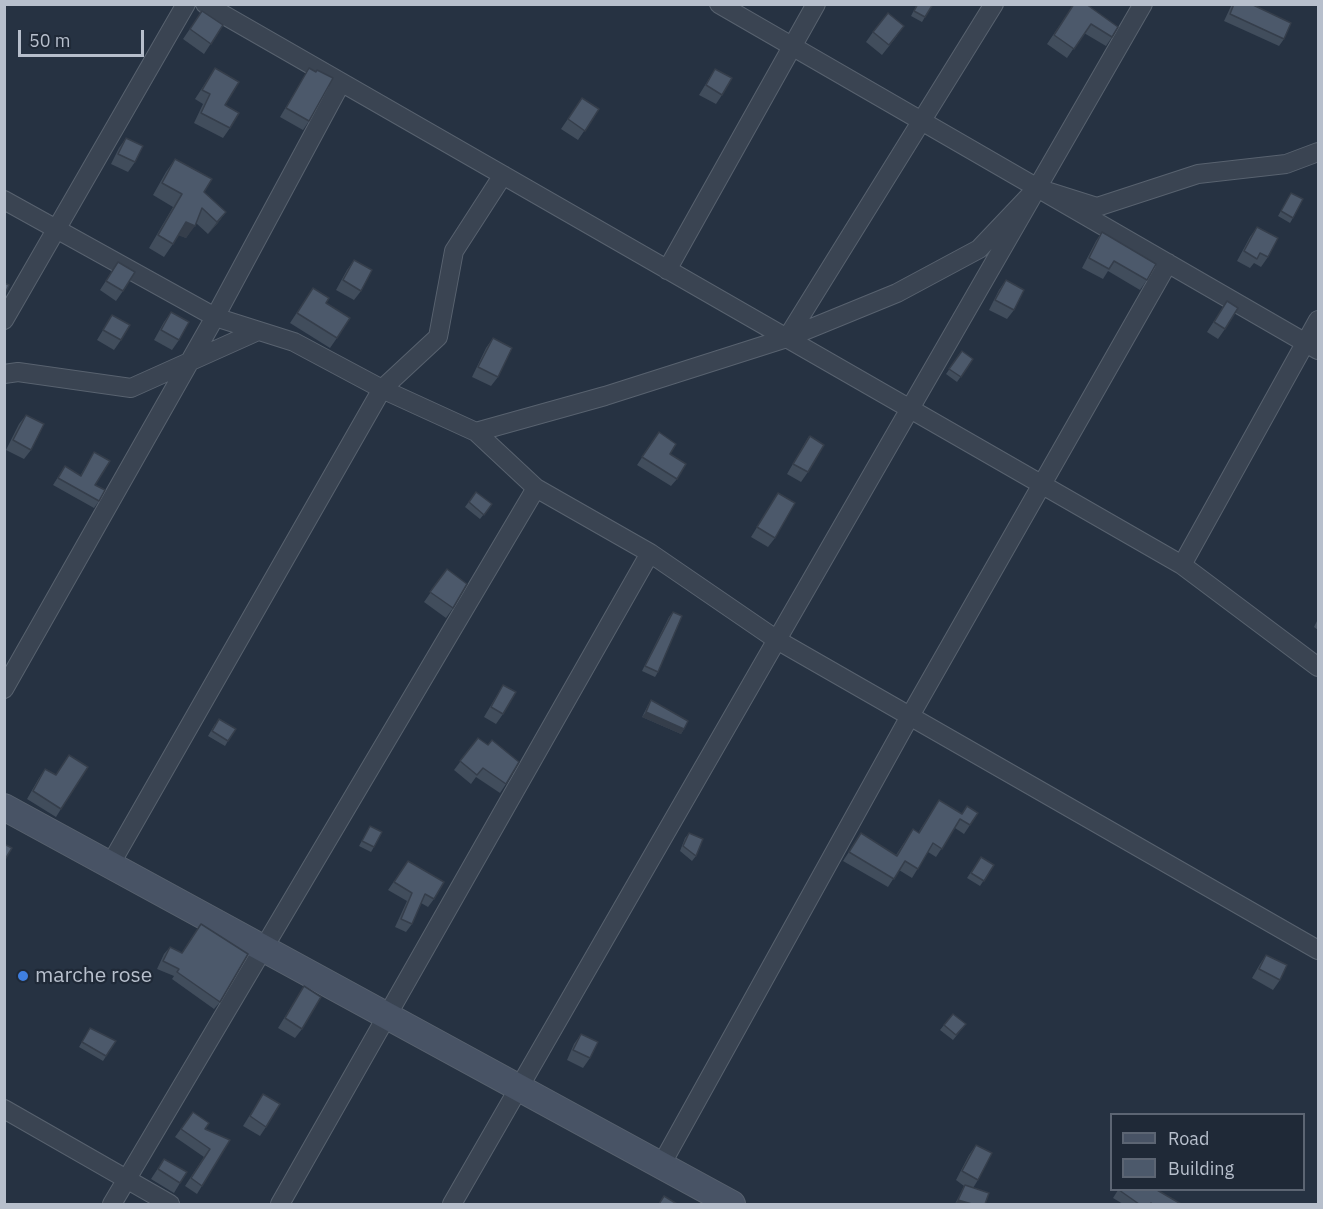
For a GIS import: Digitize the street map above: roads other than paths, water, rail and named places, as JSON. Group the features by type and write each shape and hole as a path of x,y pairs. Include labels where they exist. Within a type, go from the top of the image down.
{"street":[{"path":"4,320 186,4"},
{"path":"205,4 1182,565 1318,667"},
{"path":"719,4 1312,346"},
{"path":"667,270 816,4"},
{"path":"787,338 994,4"},
{"path":"452,1204 1143,4"},
{"path":"4,689 215,316 341,83"},
{"path":"1037,188 1097,207 1198,174 1286,164 1318,152"},
{"path":"110,865 382,389 438,337 454,251 503,175"},
{"path":"476,432 605,396 787,338 897,293 979,249 1037,188"},
{"path":"4,200 215,316 294,342 382,389 476,432 536,488 650,553 777,640 1318,950"},
{"path":"660,1167 910,716 1168,263"},
{"path":"1182,565 1312,346 1318,320"},
{"path":"4,374 18,372 131,388 191,359 258,331"},
{"path":"112,1204 536,488"},
{"path":"280,1204 650,553"},
{"path":"4,807 660,1167 732,1204"},
{"path":"4,1109 170,1204"}],"place":[{"name":"marche rose","path":"23,976"}]}
